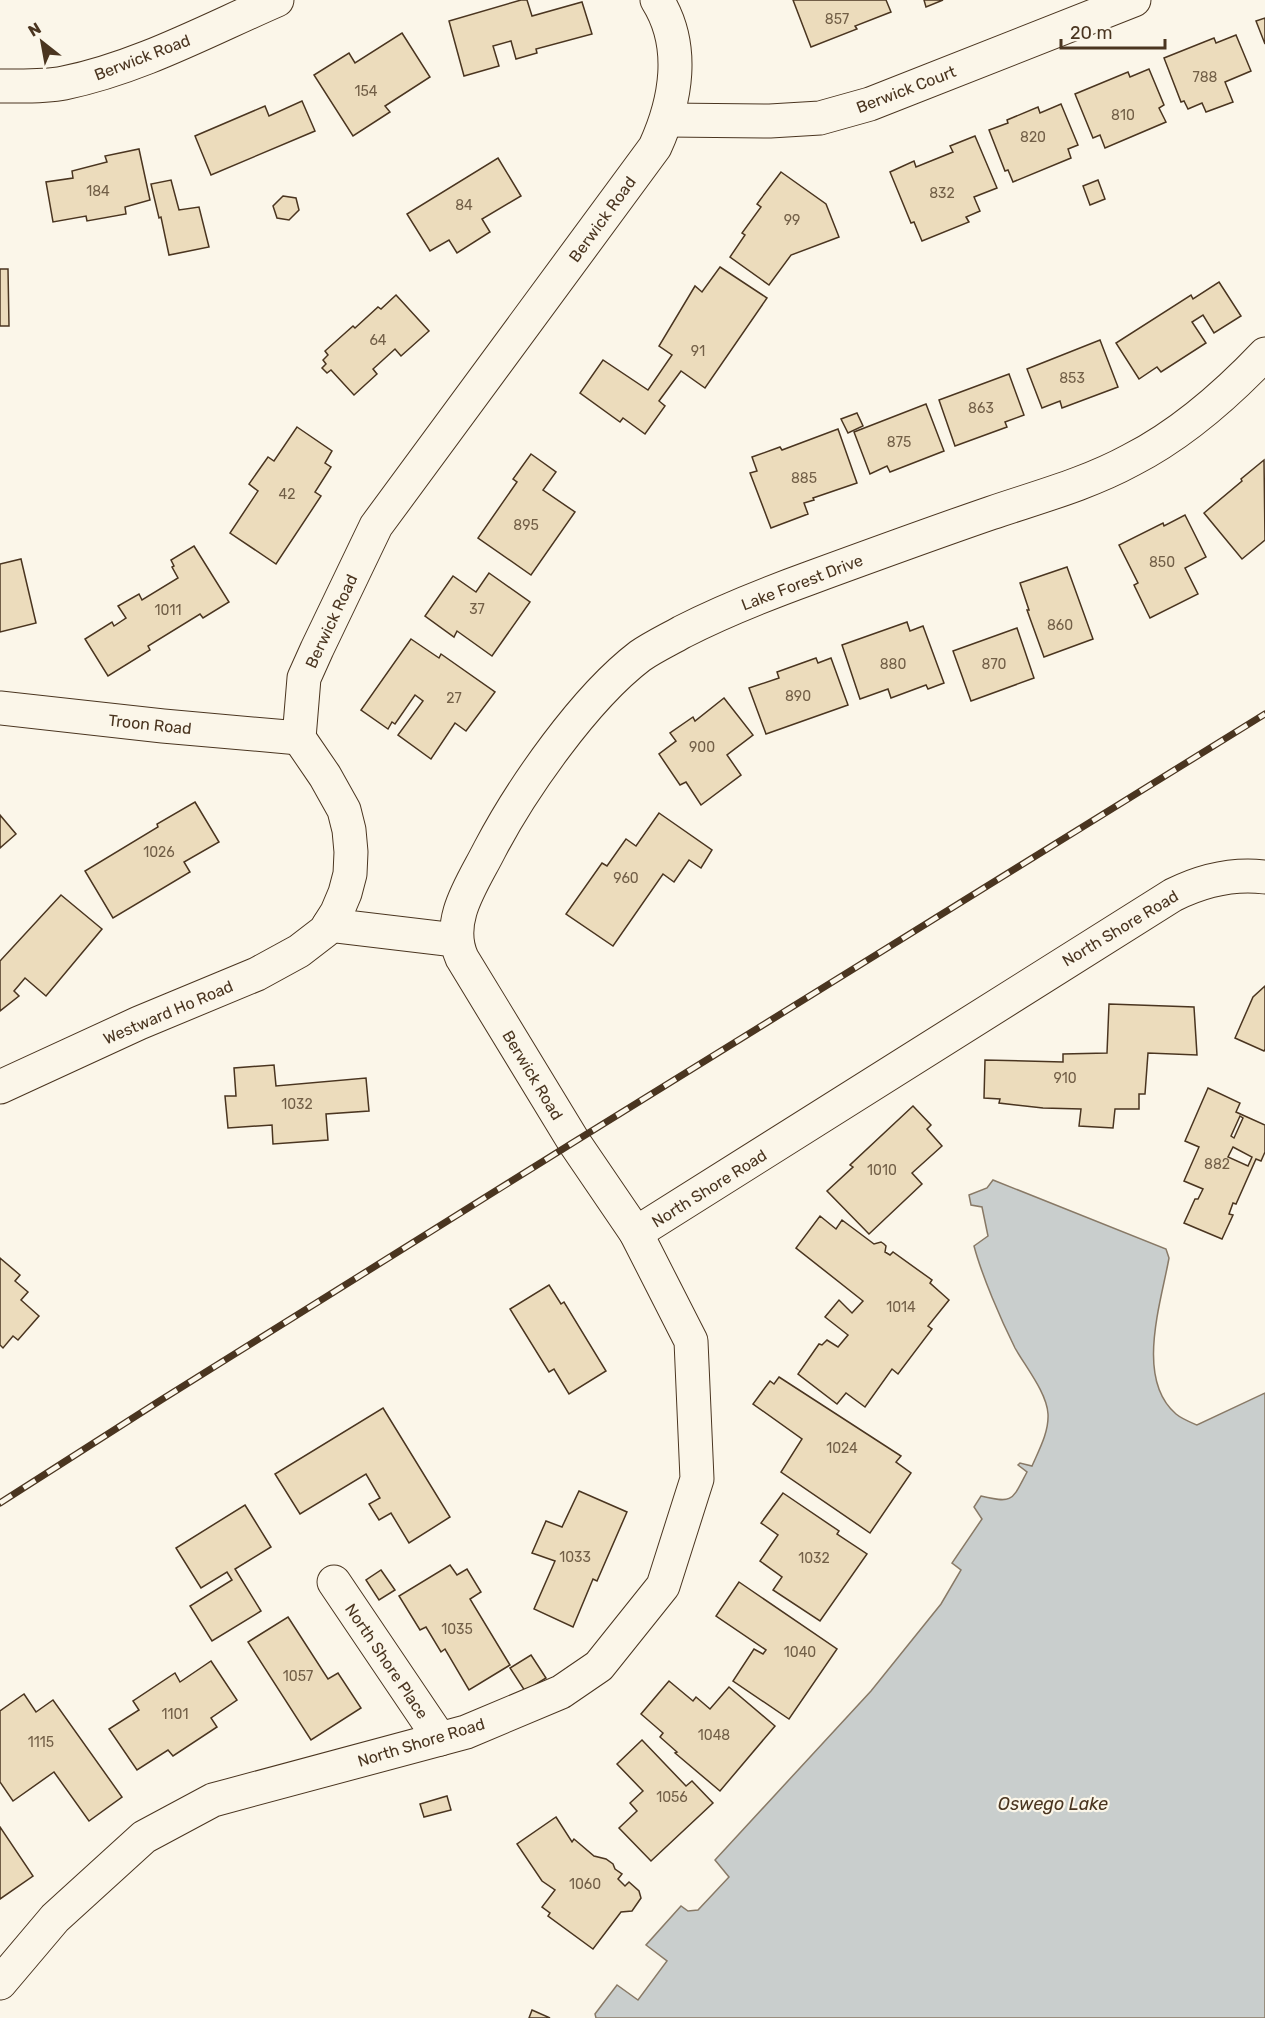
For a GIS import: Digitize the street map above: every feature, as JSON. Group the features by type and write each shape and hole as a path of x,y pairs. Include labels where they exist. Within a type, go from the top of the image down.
{"street":[{"name":"Berwick Road","path":"0,87 61,84 99,75 152,55 277,0"},
{"name":"Berwick Road","path":"300,738 304,678 376,526 655,147 667,120 674,89 675,60 670,32 657,0"},
{"name":"Berwick Court","path":"667,120 770,122 820,118 870,104 1134,0"},
{"name":"Lake Forest Drive","path":"455,940 457,920 463,902 494,842 528,788 562,740 596,699 619,673 643,654 702,622 762,595 1068,487 1131,461 1183,427 1210,406 1265,354"},
{"name":"Troon Road","path":"0,708 300,738"},
{"path":"300,738 344,810 350,830 350,874 345,893 329,925 455,940"},
{"name":"North Shore Road","path":"0,1983 56,1918 144,1837 213,1800 466,1732 561,1692 599,1666 663,1586 697,1479 691,1341 636,1233 1173,895 1212,879 1233,875 1265,876"},
{"name":"Westward Ho Road","path":"0,1087 139,1023 257,974 299,951 325,931 329,925"},
{"name":"Berwick Road","path":"455,940 462,958 574,1142 636,1233"},
{"name":"North Shore Place","path":"334,1582 440,1739"}],"water":[{"name":"Oswego Lake","path":"993,1180 1166,1249 1169,1258 1157,1318 1154,1361 1156,1381 1164,1399 1176,1414 1197,1425 1265,1393 1265,2018 596,2018 595,2014 617,1985 638,2000 667,1961 646,1945 681,1906 688,1911 698,1910 729,1877 715,1860 871,1691 941,1604 961,1570 952,1563 982,1519 974,1507 981,1496 1000,1500 1011,1498 1027,1472 1018,1465 1020,1463 1032,1466 1047,1427 1047,1406 1004,1324 974,1246 988,1236 982,1207 971,1205 969,1195 987,1188"}],"building":[{"path":"527,0 532,16 582,2 592,34 536,49 537,53 516,59 511,41 493,46 499,66 464,76 449,21"},
{"path":"793,0 886,0 891,12 855,26 857,29 811,47"},
{"path":"924,0 943,0 926,7"},
{"path":"1265,18 1265,44 1256,21"},
{"path":"402,33 430,77 385,106 390,112 353,136 314,75 349,53 355,63"},
{"path":"1236,35 1251,71 1225,82 1233,102 1206,112 1202,103 1188,109 1184,101 1181,102 1164,58 1214,38 1216,43"},
{"path":"1149,69 1164,105 1159,108 1166,122 1105,148 1100,135 1093,138 1075,94 1128,72 1130,77"},
{"path":"302,101 315,131 211,175 195,136 265,106 269,116"},
{"path":"1061,104 1078,145 1068,149 1071,158 1013,182 1008,170 1005,171 989,130 1038,107 1040,113"},
{"path":"975,136 997,188 974,197 980,211 966,217 969,222 922,241 914,222 911,223 890,172 914,161 916,167 953,152 950,146"},
{"path":"139,149 150,200 125,207 126,214 87,221 86,216 53,222 46,182 73,178 72,171 107,162 105,156"},
{"path":"498,158 521,196 482,219 490,232 457,253 449,240 430,251 407,214"},
{"path":"781,172 826,204 839,237 791,255 769,285 730,257 745,235 742,233 761,207 757,204"},
{"path":"171,180 179,210 199,207 209,247 169,255 151,184"},
{"path":"1098,180 1105,199 1090,205 1083,186"},
{"path":"283,196 296,198 299,210 289,220 277,218 273,206"},
{"path":"720,267 767,298 705,388 681,371 659,401 665,406 645,434 623,418 620,422 580,393 603,360 648,390 672,355 659,346 695,286 702,292"},
{"path":"0,269 8,269 9,326 0,326"},
{"path":"1219,282 1241,316 1214,333 1203,315 1192,322 1206,343 1161,372 1157,367 1139,379 1116,343 1191,295 1193,299"},
{"path":"396,295 429,331 401,356 395,349 373,369 377,374 354,395 331,370 327,373 322,368 326,364 323,360 328,355 325,351 353,326 355,328 378,307 381,309"},
{"path":"1100,340 1118,387 1062,408 1060,401 1042,408 1027,369"},
{"path":"1009,374 1024,415 1005,422 1007,427 955,446 939,400"},
{"path":"926,404 944,451 890,472 887,466 870,474 854,432"},
{"path":"857,413 863,426 848,433 841,419"},
{"path":"297,427 332,451 325,463 331,467 315,492 321,496 276,564 230,533 258,491 249,484 268,457 274,461"},
{"path":"838,429 857,483 813,498 814,500 804,503 808,514 771,528 750,473 757,471 752,457 780,447 782,450"},
{"path":"531,454 556,472 543,490 575,512 531,575 478,538 517,482 513,479"},
{"path":"1264,460 1265,540 1242,559 1204,513"},
{"path":"1185,515 1206,557 1185,568 1198,594 1150,618 1134,585 1138,583 1119,545 1163,523 1164,526"},
{"path":"194,546 229,602 203,618 200,614 148,646 150,650 108,676 85,639 112,622 114,626 126,618 118,606 139,594 142,600 178,578 171,560"},
{"path":"21,559 36,623 0,632 0,564"},
{"path":"1067,567 1093,639 1044,657 1020,583"},
{"path":"489,573 530,602 492,656 457,631 454,637 425,616 453,576 476,592"},
{"path":"907,622 910,631 923,626 944,683 928,689 926,685 891,698 888,689 860,699 842,645"},
{"path":"1017,628 1034,678 971,701 953,651"},
{"path":"411,639 439,658 441,654 495,692 466,731 455,723 431,759 398,735 423,701 415,695 395,724 392,722 388,729 361,710"},
{"path":"816,658 818,663 831,658 848,705 766,734 749,688 779,678 777,672"},
{"path":"724,698 753,735 727,755 741,775 701,805 686,782 680,785 659,754 676,741 670,733 693,717 695,721"},
{"path":"195,802 219,842 184,862 190,872 113,918 85,871"},
{"path":"659,813 712,850 701,868 689,860 674,882 663,874 613,946 566,914 602,863 607,866 626,839 636,846"},
{"path":"0,815 16,834 0,848"},
{"path":"61,895 102,929 46,996 25,978 14,991 19,996 0,1011 0,961"},
{"path":"1265,986 1264,1051 1235,1038 1253,997"},
{"path":"1109,1004 1194,1007 1197,1055 1148,1053 1145,1094 1139,1094 1139,1109 1115,1109 1113,1128 1079,1126 1081,1109 1043,1108 999,1103 1000,1099 984,1098 985,1060 1063,1062 1063,1054 1107,1053"},
{"path":"274,1065 276,1086 366,1078 369,1111 326,1114 328,1140 273,1144 272,1125 228,1128 225,1096 236,1096 234,1068"},
{"path":"1208,1088 1240,1103 1236,1112 1265,1125 1265,1152 1261,1161 1256,1159 1236,1204 1233,1203 1229,1214 1233,1215 1222,1239 1184,1223 1195,1199 1198,1199 1203,1189 1184,1181 1199,1147 1185,1141","holes":["1240,1116 1243,1118 1234,1138 1231,1136","1233,1147 1252,1157 1248,1166 1228,1157"]},
{"path":"913,1106 931,1125 927,1129 942,1146 912,1173 922,1184 869,1234 827,1191 853,1167 850,1165"},
{"path":"820,1216 836,1229 842,1220 874,1244 881,1242 886,1246 885,1252 890,1255 893,1252 932,1280 930,1283 949,1300 928,1326 932,1329 898,1374 892,1369 865,1407 846,1393 837,1404 798,1374 819,1344 822,1345 827,1340 838,1347 848,1335 825,1317 839,1300 852,1313 863,1301 796,1248"},
{"path":"0,1258 20,1275 15,1281 28,1292 21,1300 39,1316 18,1340 13,1336 3,1348 0,1345"},
{"path":"549,1285 561,1304 564,1302 606,1371 569,1394 554,1369 549,1372 510,1309"},
{"path":"779,1377 901,1456 896,1462 911,1473 870,1533 781,1472 802,1439 753,1404 770,1381 774,1384"},
{"path":"383,1408 450,1517 409,1543 391,1513 379,1520 369,1504 380,1498 366,1474 300,1514 275,1474"},
{"path":"579,1491 627,1512 597,1581 593,1579 573,1627 534,1609 555,1561 532,1553 546,1521 562,1527"},
{"path":"783,1493 839,1531 837,1534 867,1554 820,1621 773,1590 782,1577 760,1561 778,1535 761,1523"},
{"path":"245,1505 271,1547 235,1569 261,1611 212,1641 190,1606 232,1580 227,1572 201,1588 176,1548"},
{"path":"450,1565 457,1575 467,1569 481,1592 470,1599 510,1665 469,1690 445,1649 441,1652 426,1627 420,1630 399,1596"},
{"path":"381,1570 395,1590 379,1600 366,1580"},
{"path":"739,1582 837,1649 789,1719 733,1681 754,1649 763,1654 766,1650 716,1616"},
{"path":"288,1617 328,1679 338,1673 361,1708 311,1740 248,1642"},
{"path":"531,1655 546,1678 525,1691 510,1668"},
{"path":"211,1661 237,1700 211,1718 217,1727 173,1756 168,1750 137,1770 109,1729 139,1710 133,1701 175,1673 180,1682"},
{"path":"669,1681 693,1701 696,1697 710,1709 729,1687 775,1726 720,1791 675,1753 677,1752 660,1737 663,1733 641,1714"},
{"path":"24,1694 36,1712 53,1700 122,1797 89,1821 54,1772 13,1801 0,1782 0,1711"},
{"path":"642,1740 686,1786 692,1781 713,1803 651,1861 619,1828 637,1811 630,1803 643,1791 617,1764"},
{"path":"447,1796 451,1810 424,1817 420,1804"},
{"path":"556,1817 572,1842 574,1839 594,1856 606,1859 613,1864 615,1869 622,1874 618,1879 625,1886 629,1882 639,1891 641,1898 632,1911 621,1912 593,1949 548,1916 550,1913 542,1907 555,1890 542,1881 517,1844"},
{"path":"0,1827 33,1876 0,1899"},
{"path":"532,2010 550,2018 529,2018"}],"railway":[{"path":"0,1503 574,1142 1265,714"}]}
